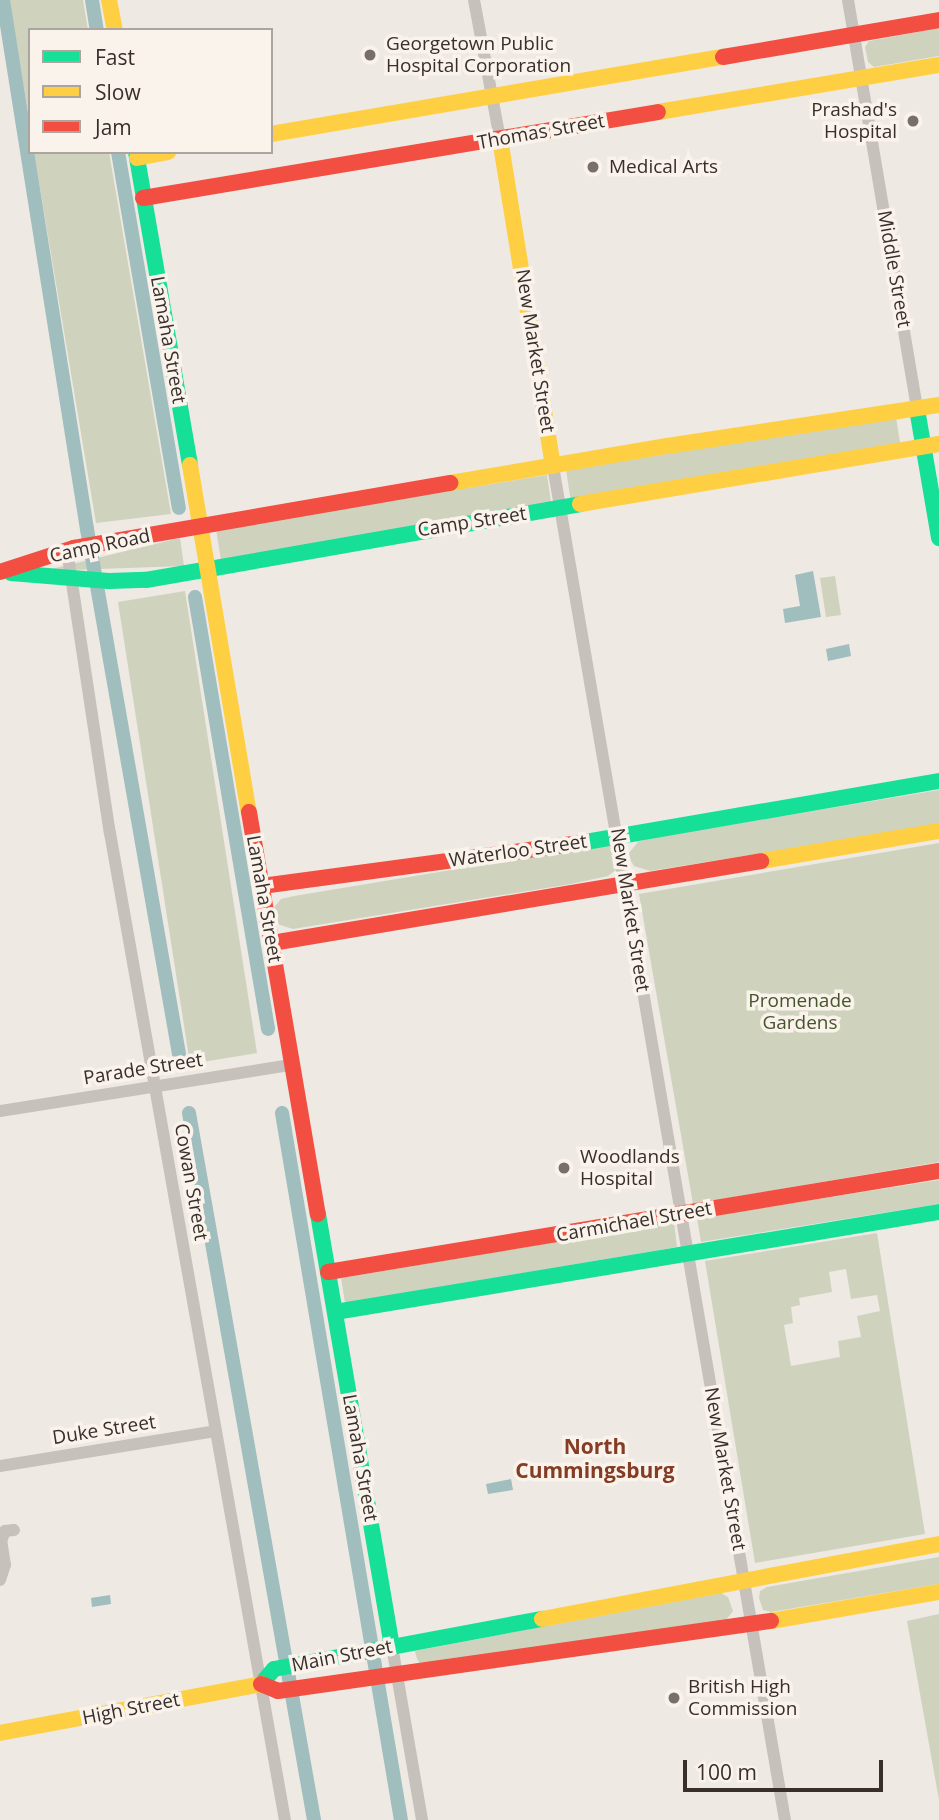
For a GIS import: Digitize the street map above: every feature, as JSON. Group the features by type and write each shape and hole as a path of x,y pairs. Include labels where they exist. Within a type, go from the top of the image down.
{"street":[{"path":"109,0 115,28"},
{"name":"New Market Street","path":"474,0 493,97 553,466 785,1820"},
{"name":"Middle Street","path":"848,0 917,409 931,445 939,538"},
{"path":"273,134 939,20"},
{"name":"Thomas Street","path":"144,198 939,65"},
{"name":"Lamaha Street","path":"136,155 195,527 196,571 262,886 392,1646"},
{"path":"195,527 553,466 939,405"},
{"name":"Camp Street","path":"2,572 109,581 146,580 359,541 931,445"},
{"name":"Camp Road","path":"2,572 71,549 195,527"},
{"name":"Cowan Street","path":"71,549 110,833 285,1820"},
{"name":"Waterloo Street","path":"262,886 618,838 939,781"},
{"path":"272,943 939,831"},
{"name":"Parade Street","path":"0,1111 292,1065"},
{"name":"Carmichael Street","path":"328,1272 939,1171"},
{"name":"Carmichael Street","path":"335,1312 939,1212"},
{"name":"Duke Street","path":"0,1466 215,1431"},
{"path":"0,1580 5,1565 1,1541 5,1531 14,1530"},
{"name":"Main Street","path":"939,1544 274,1669 261,1684 278,1691 751,1624 939,1592"},
{"path":"392,1646 422,1820"},
{"name":"High Street","path":"0,1733 261,1684"}],"green space":[{"path":"9,0 83,0 88,28 28,28 28,111"},
{"path":"939,28 939,56 874,67 868,62 865,47 869,41"},
{"path":"34,154 109,154 171,514 96,523"},
{"path":"896,417 900,443 571,502 566,470"},
{"path":"547,475 551,502 221,560 216,529"},
{"path":"180,538 184,566 43,571"},
{"path":"835,576 841,615 826,617 820,578"},
{"path":"185,591 257,1053 190,1064 118,602"},
{"path":"939,790 939,825 650,871 634,866 629,853 638,842 651,838"},
{"name":"Promenade Gardens","path":"939,843 939,1162 693,1204 639,894"},
{"path":"609,844 614,849 617,869 608,876 571,884 293,929 277,924 272,910 281,899 294,896"},
{"path":"939,1180 939,1204 701,1242 697,1218"},
{"path":"674,1222 677,1247 345,1303 341,1278"},
{"path":"877,1233 925,1534 755,1563 705,1261","holes":["846,1269 851,1299 877,1295 880,1311 857,1316 861,1337 838,1341 840,1357 791,1366 784,1325 793,1323 791,1307 800,1305 799,1298 832,1292 829,1272"]},
{"path":"939,1557 939,1584 771,1612 763,1610 759,1598 760,1591 767,1587"},
{"path":"721,1593 728,1597 733,1611 726,1620 421,1665 415,1651"},
{"path":"939,1614 939,1800 907,1621"}],"water":[{"path":"813,571 821,617 785,623 783,609 800,606 795,575"},
{"path":"849,644 851,656 828,661 826,649"},
{"path":"511,1479 513,1490 488,1494 486,1484"},
{"path":"110,1595 111,1604 92,1607 91,1598"}],"waterway":[{"path":"3,0 87,529 179,1054"},
{"path":"92,0 97,28"},
{"path":"118,154 179,508"},
{"path":"195,597 268,1029"},
{"path":"189,1113 314,1820"},
{"path":"282,1113 401,1820"}],"traffic: fast":[{"path":"136,154 190,465"},
{"path":"917,409 939,538"},
{"path":"11,573 109,581 146,580 580,504"},
{"path":"574,844 939,781"},
{"path":"335,1312 939,1212"},
{"path":"318,1214 392,1646"},
{"path":"261,1684 274,1669 542,1619"}],"traffic: slow":[{"path":"109,0 115,28"},
{"path":"273,134 723,57"},
{"path":"658,112 939,65"},
{"path":"500,139 553,466"},
{"path":"137,158 158,154"},
{"path":"450,483 667,446 939,405"},
{"path":"580,504 939,444"},
{"path":"190,465 249,812"},
{"path":"761,861 939,831"},
{"path":"542,1619 939,1544"},
{"path":"771,1621 939,1592"},
{"path":"0,1733 261,1684"}],"traffic: jam":[{"path":"723,57 939,20"},
{"path":"143,198 658,112"},
{"path":"0,572 74,548 450,483"},
{"path":"249,812 318,1214"},
{"path":"262,886 574,844"},
{"path":"272,943 761,861"},
{"path":"328,1272 939,1171"},
{"path":"261,1684 278,1691 771,1621"}],"place":[{"name":"Georgetown Public Hospital Corporation","path":"370,55"},
{"name":"Prashad's Hospital","path":"913,121"},
{"name":"Medical Arts","path":"593,167"},
{"name":"Woodlands Hospital","path":"564,1168"},
{"name":"British High Commission","path":"674,1698"}],"district":[{"name":"North Cummingsburg","path":"595,1458"}]}
